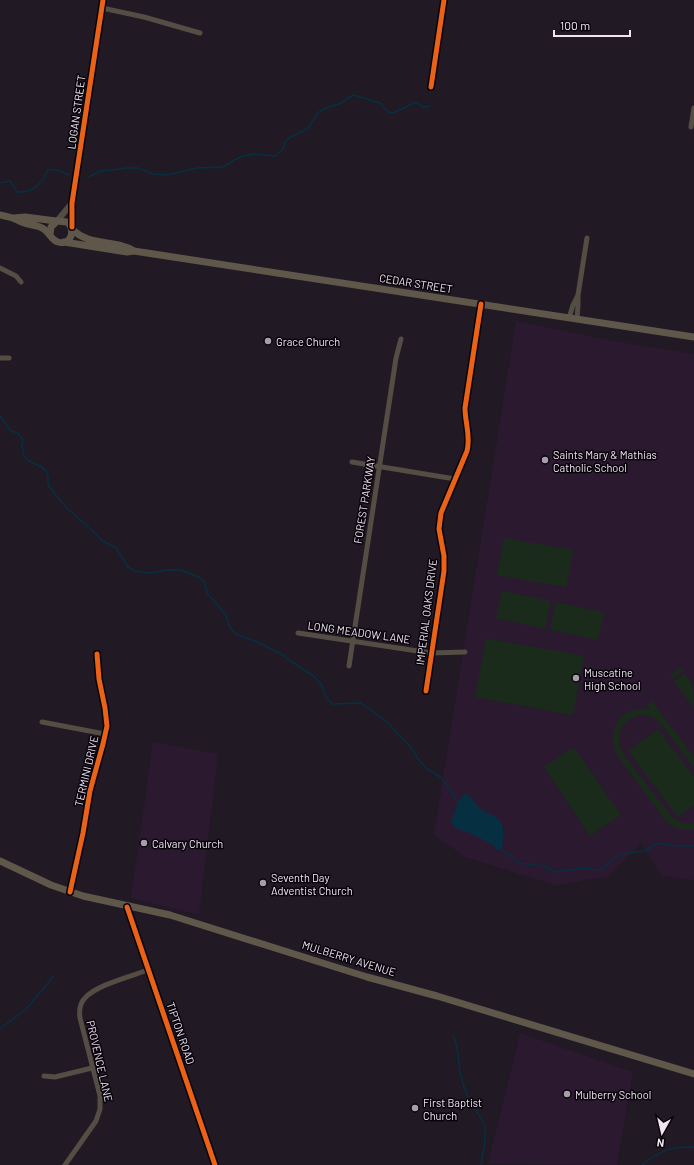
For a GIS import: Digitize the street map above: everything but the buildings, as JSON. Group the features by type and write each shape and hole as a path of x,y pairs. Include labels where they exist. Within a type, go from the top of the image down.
{"main road":[{"path":"0,215 14,218 23,223 42,227 57,242 64,242 72,236 72,228 67,222 25,217 14,218"},
{"path":"50,234 51,227 57,221"},
{"name":"CEDAR STREET","path":"72,228 77,235 86,239 128,247 134,251"},
{"name":"CEDAR STREET","path":"64,242 127,252 134,251 694,337"},
{"name":"MULBERRY AVENUE","path":"0,861 44,882 70,892 127,907 170,915 367,977 432,995 694,1074"}],"street":[{"name":"LOGAN STREET","path":"72,228 72,203 103,0"},
{"path":"431,87 444,0"},
{"path":"102,8 144,17 200,33"},
{"path":"691,127 694,108"},
{"path":"57,221 72,203"},
{"path":"577,319 578,295 587,238"},
{"path":"0,268 16,276 21,282"},
{"path":"569,318 573,304 578,295"},
{"name":"IMPERIAL OAKS DRIVE","path":"426,691 444,563 440,520 445,502 469,443 465,408 481,304"},
{"name":"FOREST PARKWAY","path":"349,666 396,358 401,339"},
{"path":"0,358 9,358"},
{"path":"352,462 455,479"},
{"name":"LONG MEADOW LANE","path":"298,633 431,653 465,652"},
{"name":"TERMINI DRIVE","path":"70,892 83,834 90,791 103,744 107,718 99,679 97,654"},
{"path":"42,722 105,734"},
{"name":"TIPTON ROAD","path":"127,907 215,1165"},
{"name":"PROVENCE LANE","path":"65,1165 96,1121 100,1109 100,1096 80,1018 80,1007 82,1002 89,993 101,987 148,970"},
{"path":"44,1076 55,1077 92,1068"}],"shaded area":[{"name":"Muscatine High School","path":"516,321 614,341 694,354 694,880 662,876 641,843 606,878 589,879 558,886 465,857 434,835"},
{"path":"153,742 218,754 199,915 131,898"},
{"name":"Mulberry School","path":"520,1033 633,1072 617,1165 488,1164"}],"green space":[{"path":"504,538 573,550 566,587 497,575"},
{"path":"502,591 551,601 545,629 496,618"},
{"path":"556,602 604,612 598,640 550,630"},
{"path":"486,638 584,656 573,715 475,697"},
{"path":"681,667 684,671 673,679 670,675"},
{"path":"684,674 692,684 694,708 674,681"},
{"path":"652,701 694,757 694,768 661,724 650,716 639,715 627,721 619,734 619,744 626,758 671,816 676,820 688,824 694,823 694,829 686,830 678,828 665,820 618,757 614,748 614,730 618,722 623,716 631,711 650,709 647,705"},
{"path":"658,729 694,777 694,805 678,817 628,751"},
{"path":"574,747 621,815 590,836 544,767"}],"water":[{"path":"465,793 470,796 481,809 501,822 503,829 502,850 496,849 493,845 470,833 455,828 451,822 458,802"}],"waterway":[{"path":"88,177 101,171 127,168 138,168 153,174 167,175 197,168 222,167 240,157 253,154 275,156 283,149 285,142 289,138 307,129 319,112 339,104 353,95 380,103 388,112 393,113 416,102 423,107 430,106"},
{"path":"0,183 10,181 17,192 23,192 36,187 48,170 56,170 69,175"},
{"path":"0,416 11,431 18,433 23,440 22,446 24,456 29,461 42,467 46,471 48,475 48,485 55,494 68,509 103,541 116,548 128,567 135,571 149,573 168,570 181,570 199,577 204,582 208,594 226,615 230,628 237,635 255,641 283,655 315,677 322,686 326,697 332,704 361,703 382,718 412,749 427,769 443,780 458,802"},
{"path":"502,850 519,863 544,866 555,872 584,868 597,870 602,869 620,854 644,851 658,843 678,846 694,846"},
{"path":"0,1029 26,1009 54,976"},
{"path":"453,1035 465,1090 482,1119 485,1128 485,1142 481,1165"},
{"path":"642,1165 654,1156 666,1150 679,1147 694,1147"}],"cycle path":[{"path":"72,227 72,203 103,0"},
{"path":"431,87 444,0"},
{"path":"426,691 444,571 444,556 439,529 441,513 467,451 468,435 465,408 481,304"},
{"path":"70,892 83,833 90,791 107,726 99,679 97,654"},
{"path":"127,907 215,1165"}],"place":[{"name":"Grace Church","path":"268,341"},
{"name":"Saints Mary & Mathias Catholic School","path":"545,460"},
{"name":"Muscatine High School","path":"576,678"},
{"name":"Calvary Church","path":"144,843"},
{"name":"Seventh Day Adventist Church","path":"263,883"},
{"name":"Mulberry School","path":"567,1094"},
{"name":"First Baptist Church","path":"415,1108"}]}
